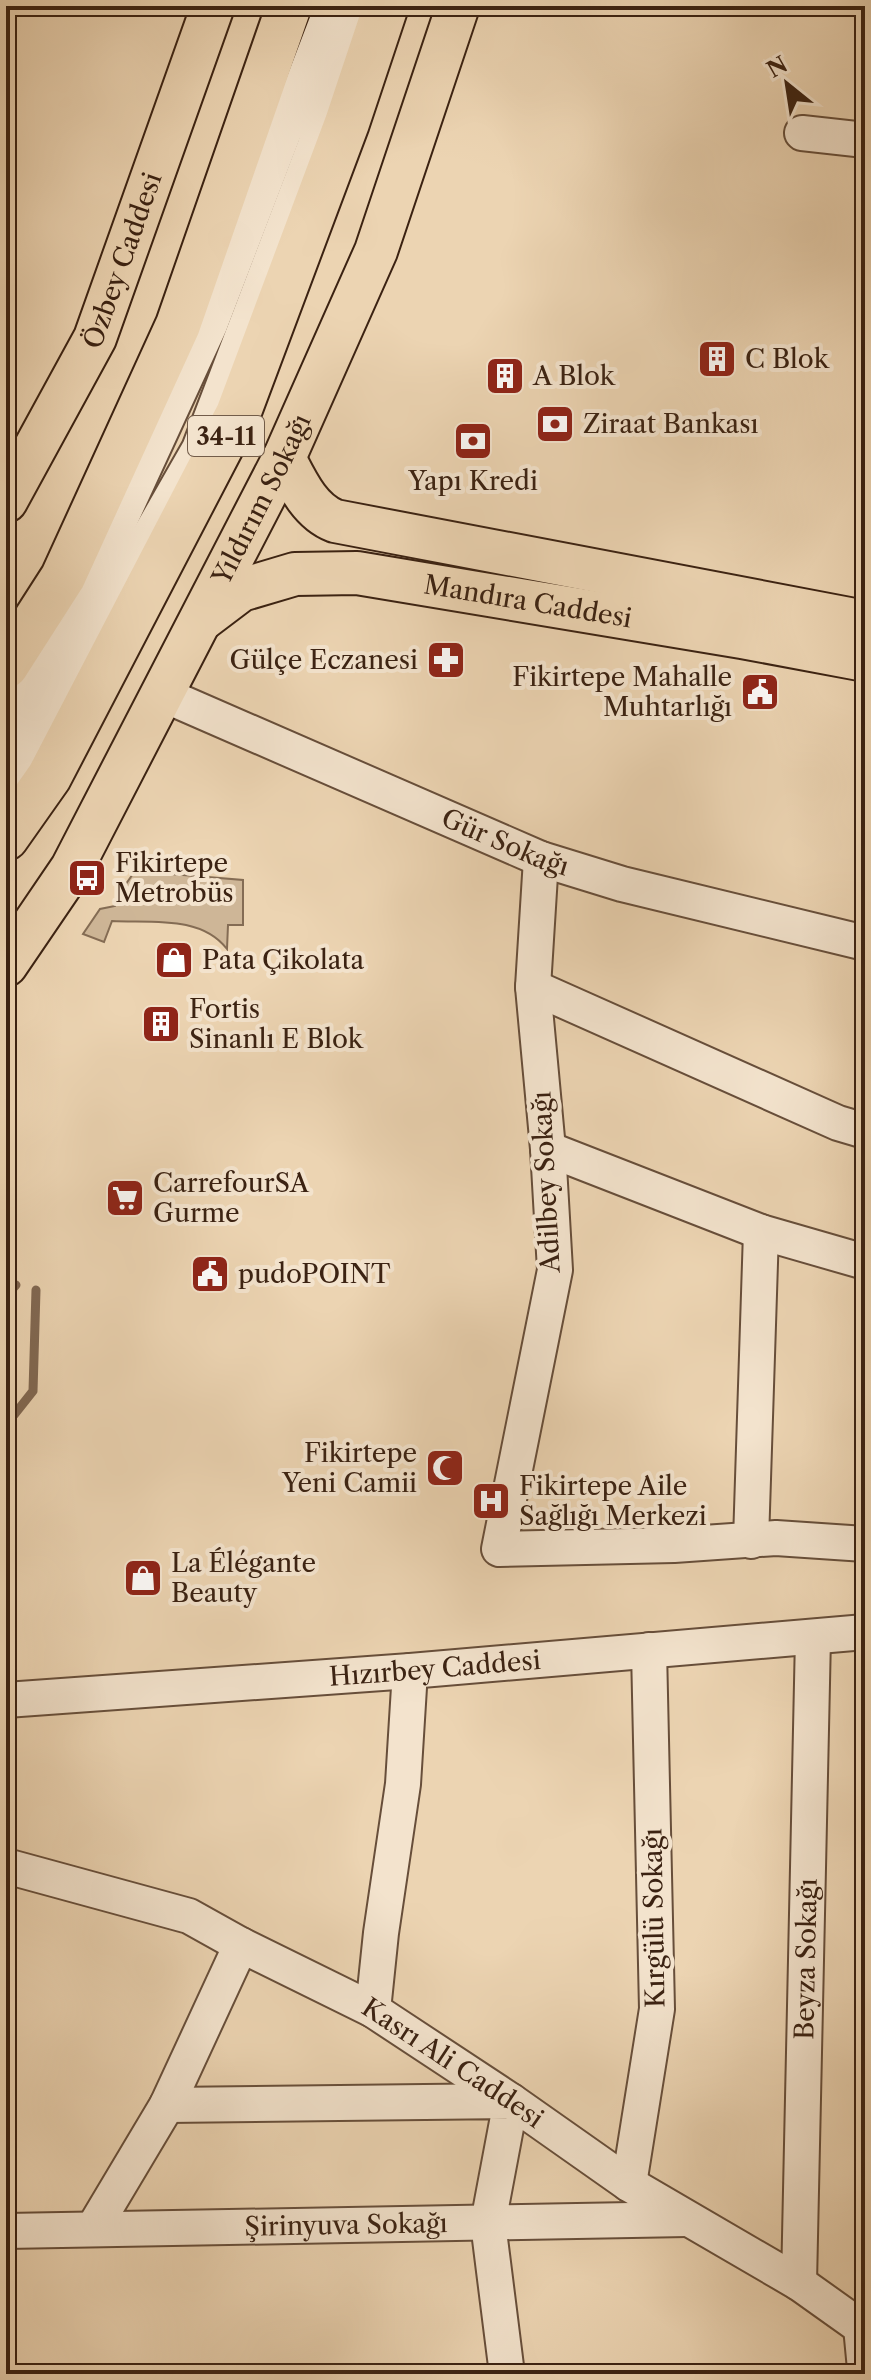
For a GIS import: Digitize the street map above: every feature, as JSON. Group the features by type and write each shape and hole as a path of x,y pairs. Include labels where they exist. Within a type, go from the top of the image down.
{"highway":[{"path":"6,666 63,577 178,325 289,6"},
{"name":"34-11","path":"6,838 49,777 238,414 347,123 386,6"},
{"path":"238,414 369,146 417,6"}],"main road":[{"name":"Özbey Caddesi","path":"11,480 95,338 213,6"},
{"name":"Yıldırım Sokağı","path":"6,965 72,868 284,458 376,251 458,6"},
{"name":"Mandıra Caddesi","path":"284,458 299,488 325,517 335,521 865,622"},
{"name":"Mandıra Caddesi","path":"200,621 241,590 295,574 357,573 865,660"}],"street":[{"path":"6,722 111,540 210,325 332,6"},
{"path":"6,786 199,449 315,145 353,6"},
{"path":"802,133 865,140"},
{"name":"Gür Sokağı","path":"162,694 541,859 622,884 865,943"},
{"name":"Adilbey Sokağı","path":"541,859 533,987 555,1270 499,1549 751,1541"},
{"path":"533,987 824,1117 865,1131"},
{"path":"548,1149 761,1232 865,1262"},
{"path":"761,1232 751,1541 776,1538 865,1544"},
{"name":"Hızırbey Caddesi","path":"6,1700 410,1671 865,1632"},
{"name":"Beyza Sokağı","path":"799,2283 813,1637"},
{"name":"Kırgülü Sokağı","path":"629,2184 657,2009 649,1650"},
{"path":"373,2010 403,1784 410,1671"},
{"name":"Kasrı Ali Caddesi","path":"6,1866 189,1916 373,2010 629,2184 799,2283 863,2328"},
{"path":"93,2229 167,2105 241,1945"},
{"path":"167,2105 511,2101 488,2223 507,2374"},
{"name":"Şirinyuva Sokağı","path":"6,2231 687,2219"},
{"path":"863,2328 865,2369"}],"shaded area":[{"path":"135,871 243,880 243,925 228,925 227,949 204,931 174,923 112,921 104,942 83,934 100,909 115,906 116,898"}],"waterway":[{"path":"6,1296 16,1285"},
{"path":"14,1415 33,1391 36,1290"}],"place":[{"name":"C Blok","path":"717,359"},
{"name":"A Blok","path":"505,376"},
{"name":"Ziraat Bankası","path":"555,424"},
{"name":"Yapı Kredi","path":"473,441"},
{"name":"Gülçe Eczanesi","path":"446,660"},
{"name":"Fikirtepe Mahalle Muhtarlığı","path":"760,692"},
{"name":"Fikirtepe Metrobüs","path":"87,878"},
{"name":"Pata Çikolata","path":"174,960"},
{"name":"Fortis Sinanlı E Blok","path":"161,1024"},
{"name":"CarrefourSA Gurme","path":"125,1198"},
{"name":"pudoPOINT","path":"210,1274"},
{"name":"Fikirtepe Yeni Camii","path":"445,1468"},
{"name":"Fikirtepe Aile Sağlığı Merkezi","path":"491,1501"},
{"name":"La Élégante Beauty","path":"143,1578"}]}
